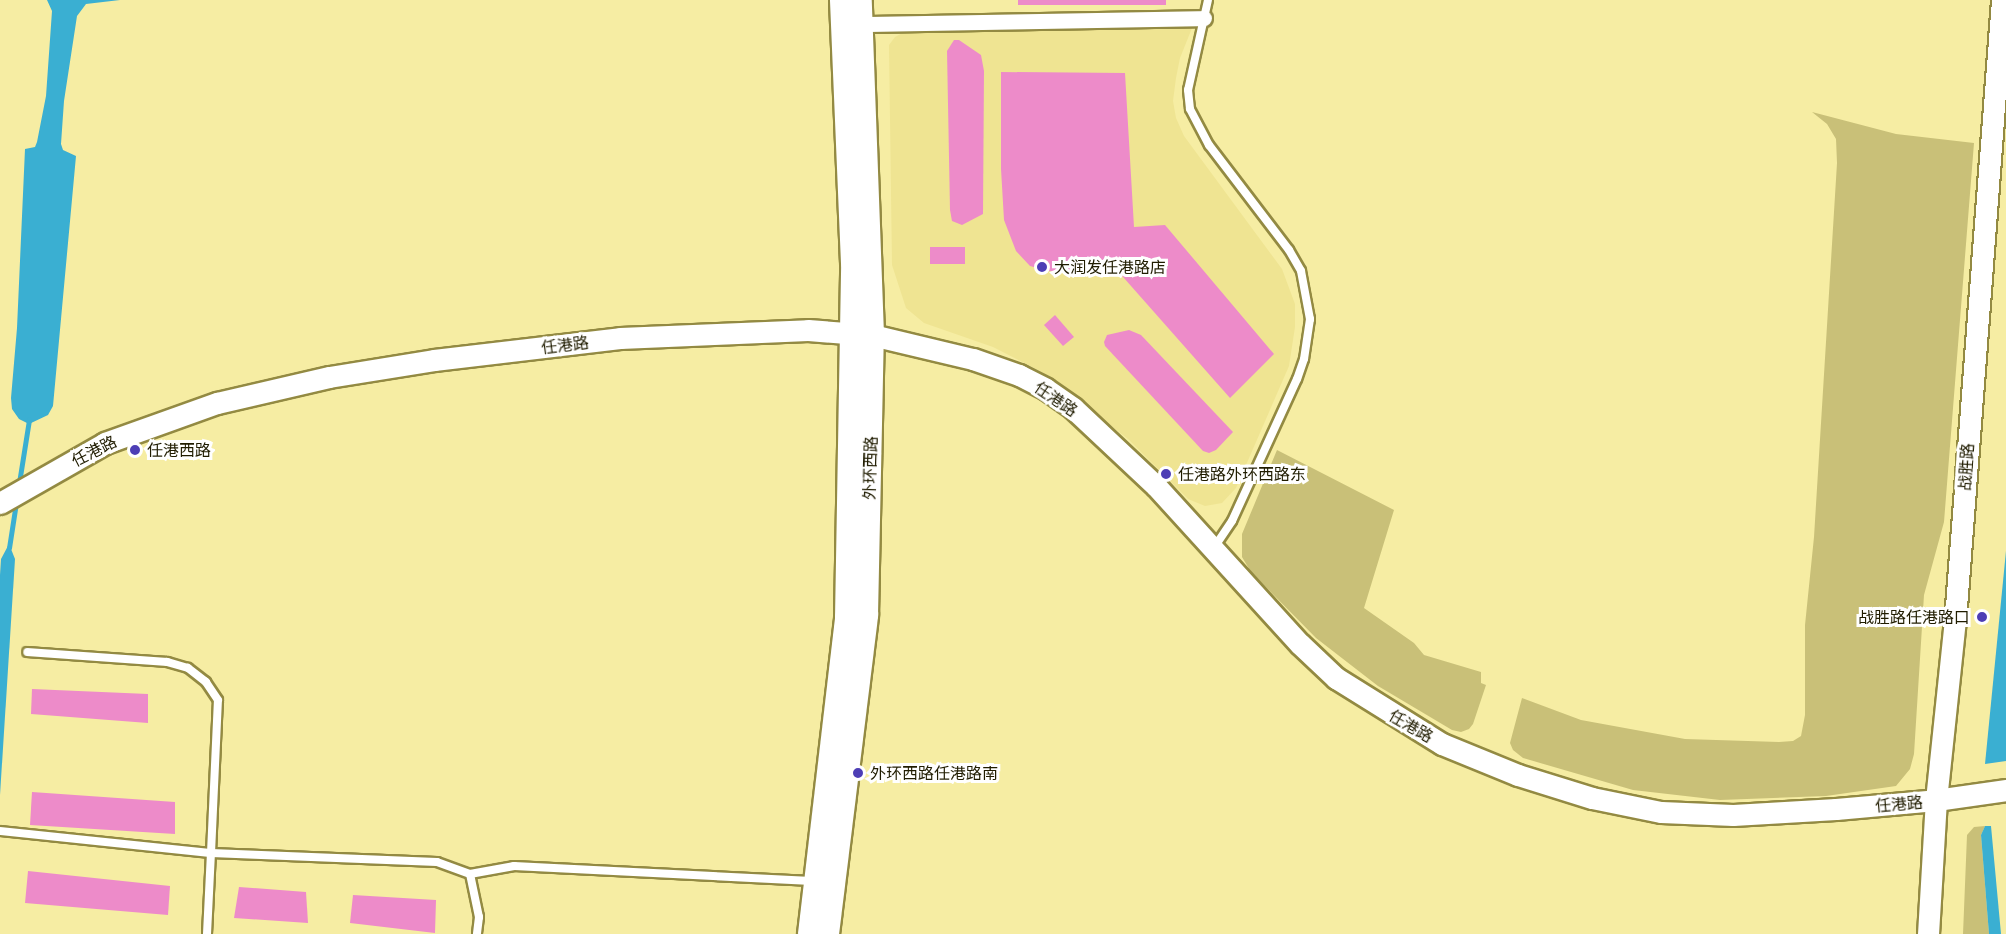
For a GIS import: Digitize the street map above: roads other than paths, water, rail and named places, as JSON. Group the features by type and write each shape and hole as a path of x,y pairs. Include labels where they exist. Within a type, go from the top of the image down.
{"main road":[{"name":"外环西路","path":"810,934 847,618 862,334 853,263 842,0"},
{"name":"外环西路","path":"827,934 866,615 860,0"}],"street":[{"name":"战胜路","path":"1928,934 1936,800 1955,620 2003,13"},
{"path":"861,24 1204,18"},
{"name":"任港路","path":"0,504 105,442 217,403 329,377 434,360 620,338 808,330 862,334 973,359 1019,375 1046,389 1073,408 1156,486 1300,644 1336,678 1442,744 1518,775 1592,798 1661,812 1733,815 1936,800 2006,790"}],"lane":[{"path":"1208,0 1188,90 1190,109 1209,145 1289,250 1301,271 1310,320 1308,340 1297,379 1232,521 1214,550"},
{"path":"27,652 167,662 188,668 206,682 218,700 207,934"},
{"path":"0,831 212,853 437,862 470,874 514,867 815,882"},
{"path":"470,874 479,917 477,934"}],"water":[{"path":"47,0 120,0 86,4 77,16 64,101 61,144 63,150 76,156 53,406 48,415 29,424 19,419 12,409 11,398 17,328 25,149 35,147 37,142 46,96 52,11"},
{"path":"9,544 15,559 0,795 0,575 1,559"},
{"path":"2006,551 2006,761 1985,764"},
{"path":"1985,826 1991,826 2001,934 1989,934 1981,835"}],"waterway":[{"path":"19,483 29,420"},
{"path":"9,548 16,503"}],"place":[{"name":"大润发任港路店","path":"1042,267"},
{"name":"任港西路","path":"135,450"},
{"name":"任港路外环西路东","path":"1166,474"},
{"name":"战胜路任港路口","path":"1982,617"},
{"name":"外环西路任港路南","path":"858,773"}]}
